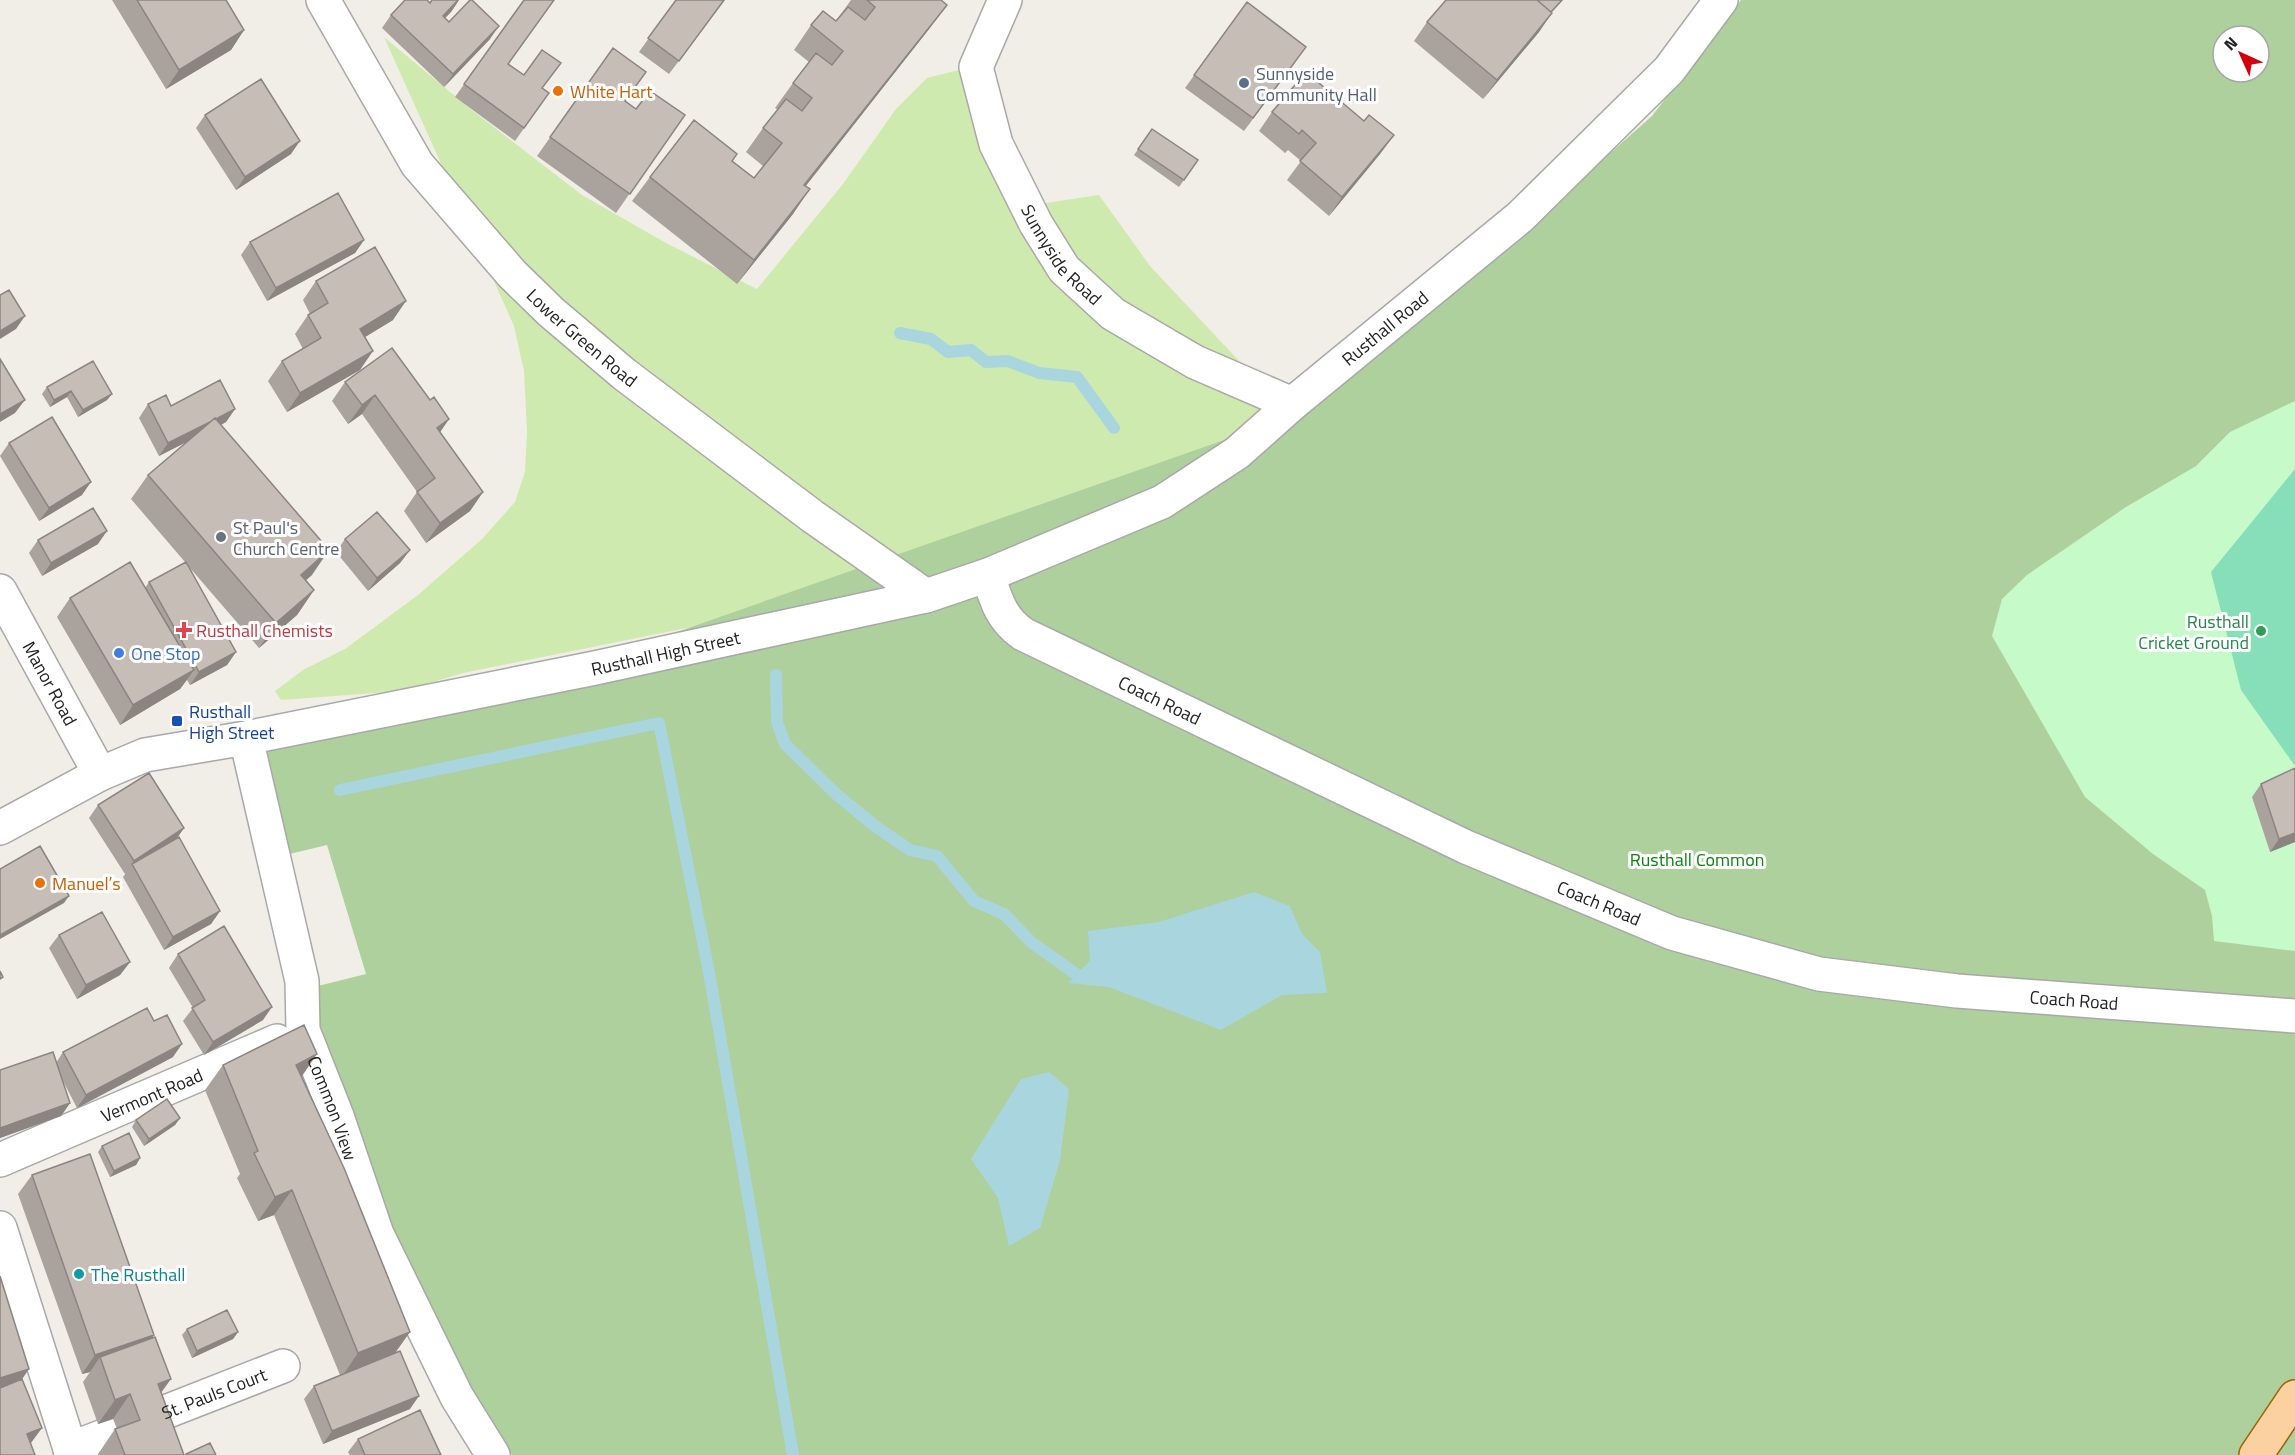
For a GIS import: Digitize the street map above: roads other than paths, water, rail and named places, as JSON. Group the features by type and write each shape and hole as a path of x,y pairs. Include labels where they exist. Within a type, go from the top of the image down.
{"main road":[{"path":"2256,1455 2295,1397"}],"street":[{"name":"Lower Green Road","path":"323,0 417,164 512,274 550,312 624,374 812,516 926,596"},
{"name":"Sunnyside Road","path":"1005,0 976,67 996,144 1036,224 1064,269 1113,314 1195,362 1292,404"},
{"name":"Rusthall Road","path":"988,575 1162,502 1237,453 1292,404 1521,217 1670,70 1721,0"},
{"name":"Rusthall High Street","path":"0,828 100,774 145,755 246,738 595,668 926,596 988,575"},
{"name":"Coach Road","path":"988,575 999,610 1009,625 1023,634 1466,847 1672,933 1819,974 1957,992 2295,1016"},
{"name":"Manor Road","path":"0,591 100,774"},
{"name":"Common View","path":"246,738 302,981 303,1030 337,1116 377,1234 457,1397 493,1455"},
{"name":"Vermont Road","path":"0,1160 303,1030"},
{"name":"St. Pauls Court","path":"0,1228 71,1452 131,1425 283,1366"}],"water":[{"path":"1254,892 1290,906 1302,934 1320,952 1327,993 1282,995 1221,1030 1109,987 1068,983 1090,961 1088,931 1159,922"},
{"path":"1049,1072 1069,1089 1060,1160 1040,1228 1009,1246 998,1198 971,1159 1021,1079"}],"waterway":[{"path":"900,333 931,339 948,352 971,350 986,362 1008,361 1039,373 1077,377 1114,428"},
{"path":"776,675 777,722 785,744 836,794 875,826 910,850 937,856 974,901 1004,914 1031,942 1076,974"},
{"path":"340,790 659,723 708,967 793,1455"}],"place":[{"name":"Sunnyside Community Hall","path":"1244,83"},
{"name":"White Hart","path":"558,91"},
{"name":"St Paul's Church Centre","path":"221,537"},
{"name":"Rusthall Chemists","path":"184,630"},
{"name":"Rusthall Cricket Ground","path":"2261,631"},
{"name":"One Stop","path":"119,653"},
{"name":"Rusthall High Street","path":"177,721"},
{"name":"Manuel’s","path":"40,883"},
{"name":"The Rusthall","path":"79,1274"}],"park label":[{"name":"Rusthall Common","path":"1697,859"}]}
